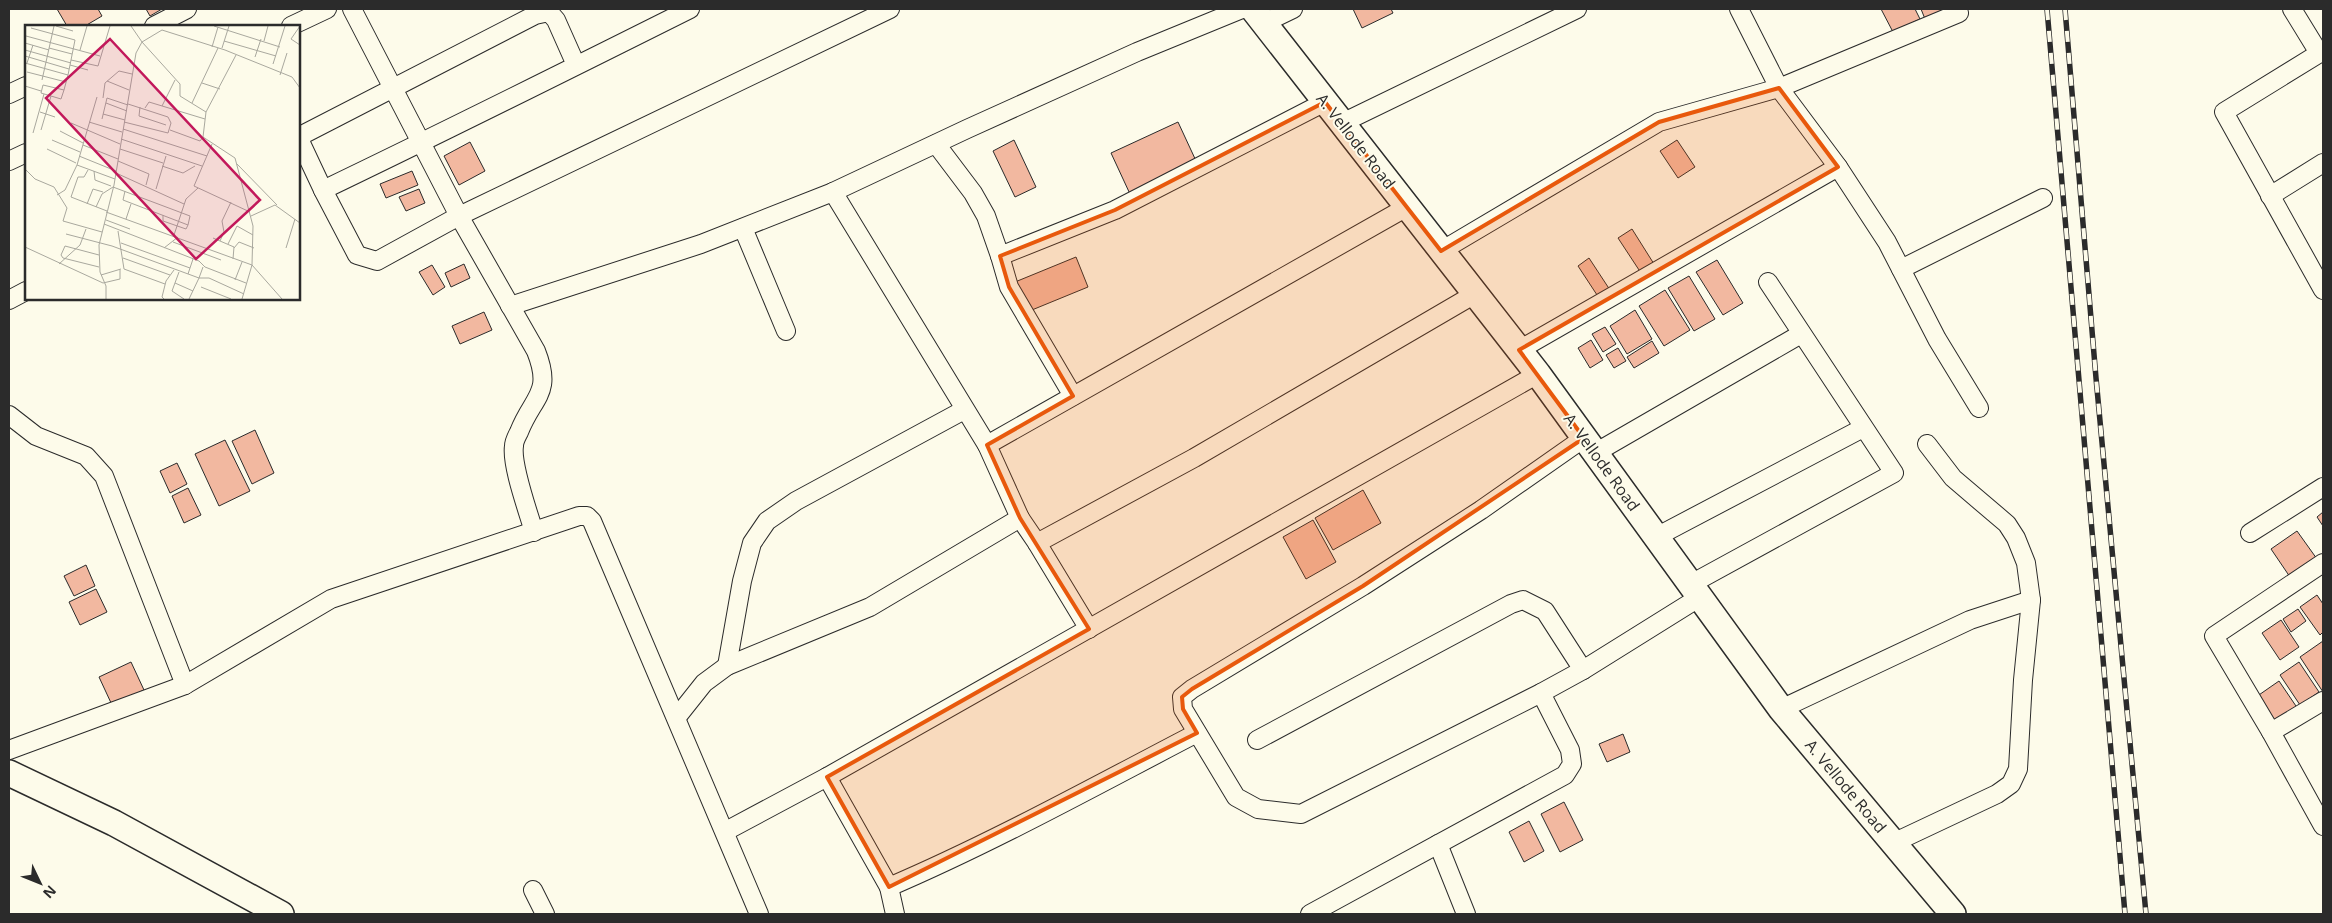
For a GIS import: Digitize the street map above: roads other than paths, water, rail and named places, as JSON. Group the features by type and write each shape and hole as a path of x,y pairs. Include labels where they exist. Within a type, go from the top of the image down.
{"main road":[{"name":"A. Vellode Road","path":"1258,16 1538,374 1781,709 1953,914"},
{"path":"9,773 114,823 281,914"}],"street":[{"path":"156,25 187,9"},
{"path":"299,18 327,9"},
{"path":"352,9 459,216 536,350 543,374 541,392 521,427 514,446 518,476 534,532"},
{"path":"323,190 690,9"},
{"path":"576,65 556,20 549,12 535,15 304,134 300,141 357,255 368,260 377,261 459,216 890,9"},
{"path":"510,306 701,244 833,192 1137,52 1242,9"},
{"path":"1258,16 1292,9"},
{"path":"1342,123 1577,9"},
{"path":"1739,9 1779,88 1838,167 1887,242 1937,338 1979,408"},
{"path":"2292,9 2321,52 2224,112 2270,196 2318,269 2323,290"},
{"path":"1441,251 1659,122 1779,88 1959,13"},
{"path":"9,94 25,86"},
{"path":"1000,256 1115,210 1325,102"},
{"path":"936,144 973,193 986,216 1009,287 1073,396"},
{"path":"9,161 25,153"},
{"path":"2270,196 2323,163"},
{"path":"1519,350 1838,167"},
{"path":"833,192 987,445 1020,518 1089,629"},
{"path":"1901,268 2043,198"},
{"path":"987,445 1407,207"},
{"path":"743,228 786,331"},
{"path":"1768,282 1894,473 1695,590 1583,670 1302,814 1258,809 1236,797 1183,709 1182,698 1192,689 1363,586 1439,537 1590,445 1801,334"},
{"path":"9,300 25,292"},
{"path":"1037,543 1194,458 1475,294"},
{"path":"726,831 828,777 1538,374"},
{"path":"727,666 742,580 752,543 767,521 796,501 964,410"},
{"path":"9,415 36,436 86,456 104,476 186,685"},
{"path":"1656,536 1863,428"},
{"path":"1894,843 1997,794 2012,784 2018,769 2023,680 2031,600 2026,563 2016,538 2007,524 1952,478 1927,444"},
{"path":"2250,533 2323,487"},
{"path":"9,750 186,685 331,599 580,516 587,516 592,522 726,831 759,914"},
{"path":"676,717 704,683 727,666 870,607 1020,518"},
{"path":"2323,563 2214,636 2271,732 2323,826"},
{"path":"1257,740 1511,604 1523,600 1545,610 1583,670"},
{"path":"1781,709 1970,620 2031,600"},
{"path":"1310,914 1565,774 1572,764 1570,750 1541,693"},
{"path":"2271,732 2323,701"},
{"path":"889,887 922,873 1029,820 1197,733"},
{"path":"828,777 889,887 895,914"},
{"path":"1438,844 1466,914"},
{"path":"533,890 545,914"}],"railway":[{"path":"2047,9 2125,914"},
{"path":"2065,9 2096,378 2146,914"}]}
